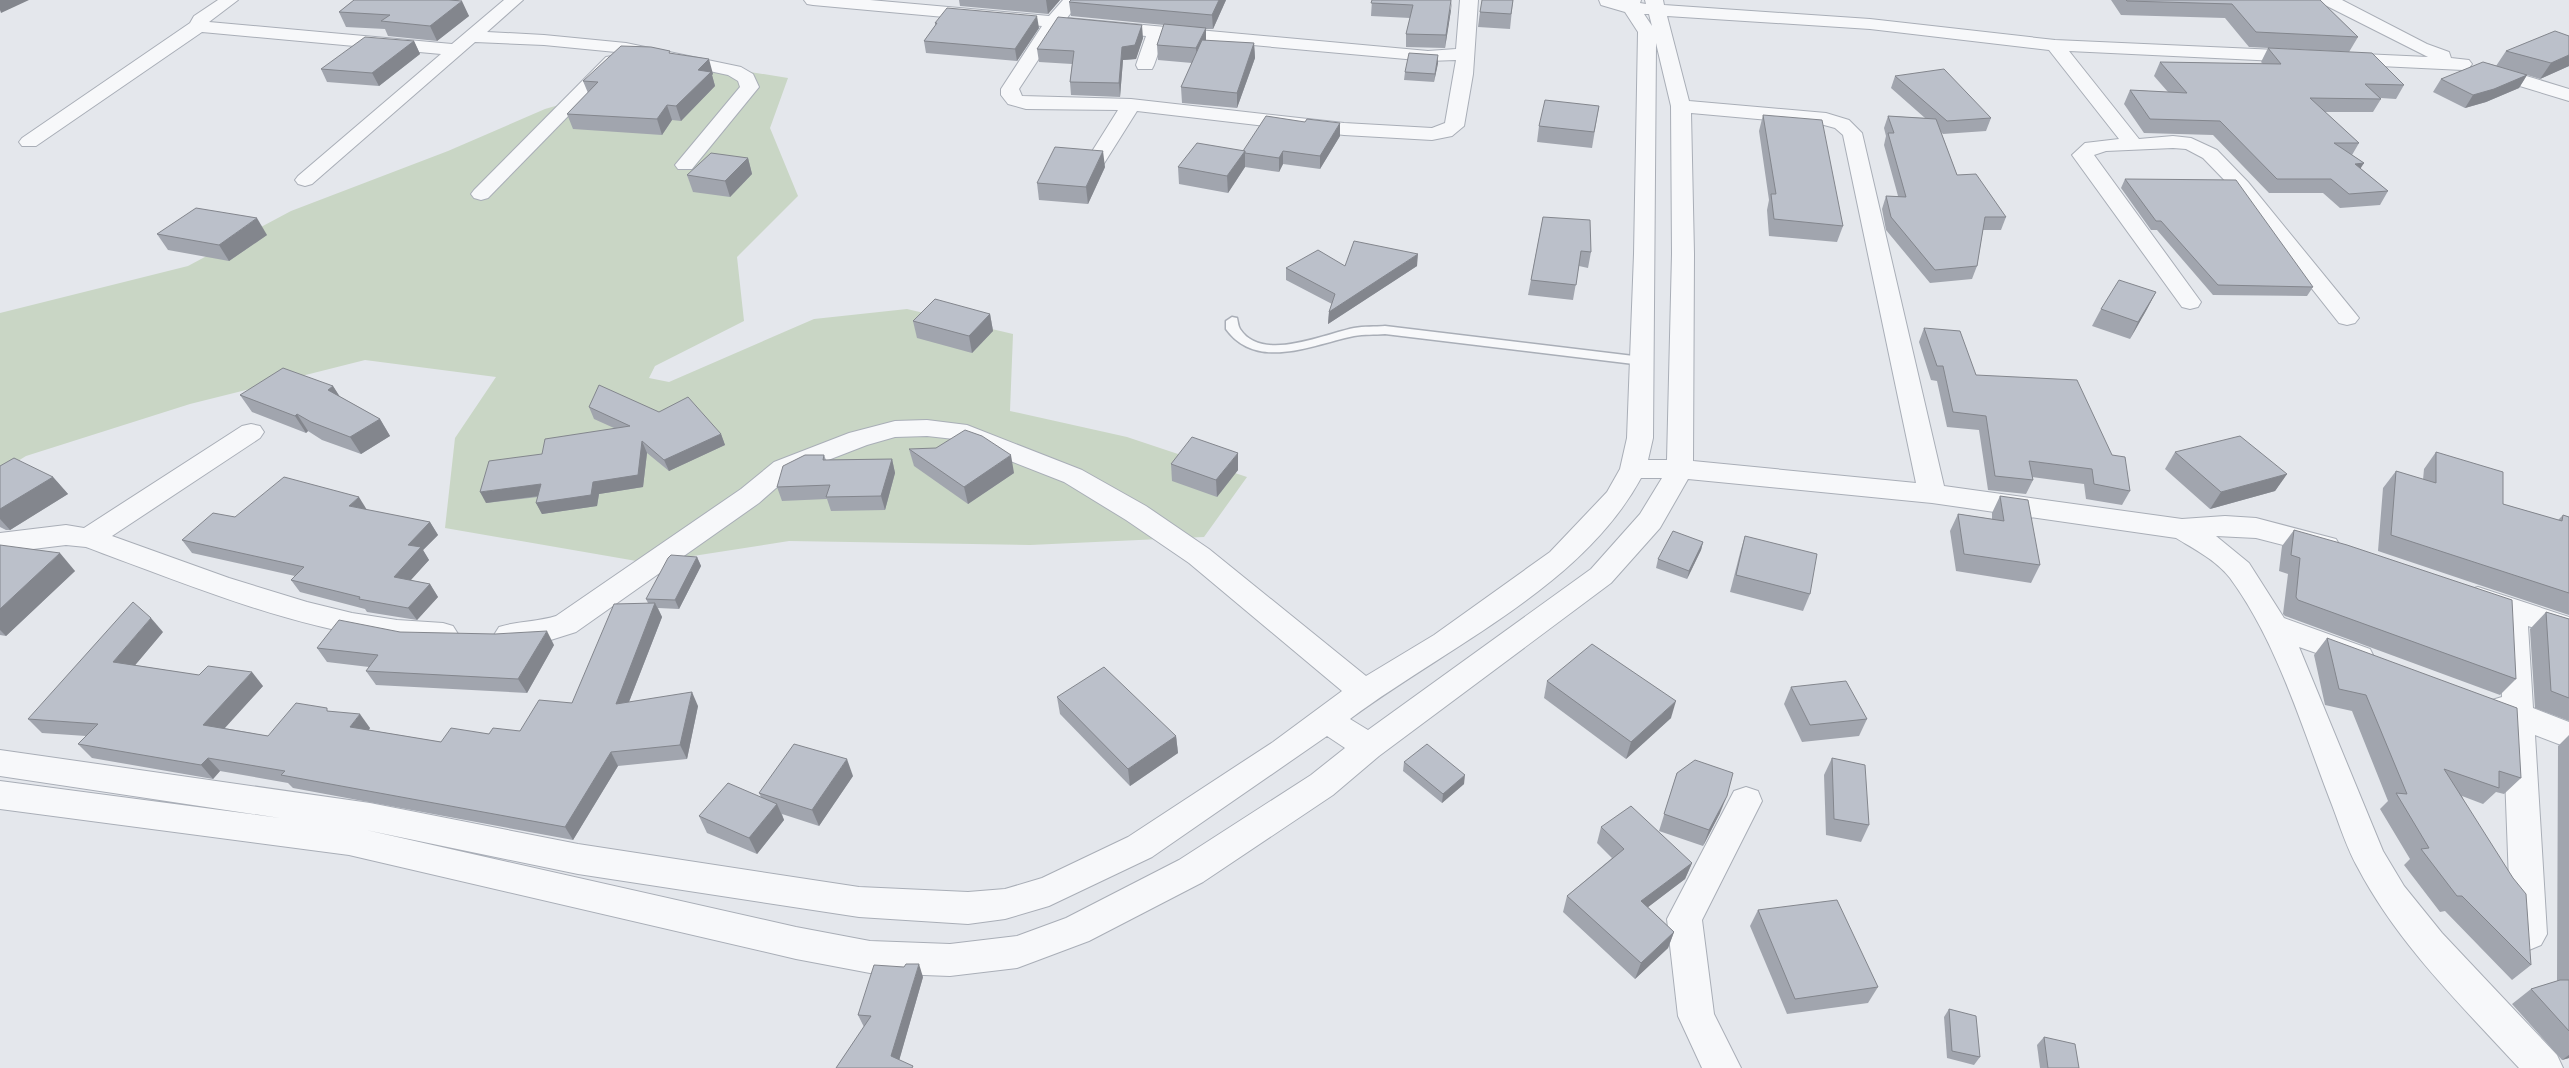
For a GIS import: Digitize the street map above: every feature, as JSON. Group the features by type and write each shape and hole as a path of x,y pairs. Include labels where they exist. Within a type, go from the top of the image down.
{"street":[{"path":"29,142 198,26 200,20 229,0"},
{"path":"305,180 514,0"},
{"path":"813,0 1428,56 1465,54"},
{"path":"1072,0 1054,22 1010,89 1010,95 1015,100 1026,103 1131,105 1344,129 1432,134 1445,132 1454,126 1464,74 1469,0"},
{"path":"2329,0 2421,48 2463,64 2569,95"},
{"path":"1630,2 1863,12 2076,32 2250,43 2421,48"},
{"path":"1630,2 1870,24 2055,45 2463,64"},
{"path":"0,795 349,841 796,943 870,957 950,960 1017,952 1077,930 1191,871 1322,785 1368,747 1601,576 1650,521 1680,470 1683,274 1681,106 1630,2"},
{"path":"0,763 370,817 578,859 859,902 968,908 1005,904 1050,891 1140,847 1328,720 1364,692 1444,643 1560,560 1617,498 1633,469 1640,438 1647,32 1630,2"},
{"path":"198,26 465,43 544,40 626,48 734,71 750,82 750,87 685,166"},
{"path":"1145,65 1157,31"},
{"path":"2055,45 2134,145"},
{"path":"481,194 594,77 626,48"},
{"path":"1096,161 1131,105"},
{"path":"1681,106 1826,119 1842,124 1852,133 1932,494"},
{"path":"2190,302 2082,155 2086,150 2095,146 2173,142 2191,144 2210,154 2241,186 2347,318"},
{"path":"0,543 66,535 89,538 296,611 409,633 538,633 566,624 750,496 783,468 858,439 895,429 927,428 958,431 1073,476 1136,513 1199,556 1364,692"},
{"path":"89,538 251,432"},
{"path":"1633,469 1680,470 1932,494 2182,529 2225,526 2256,528 2347,553"},
{"path":"2182,529 2216,549 2239,570 2274,626 2292,664 2369,857 2392,896 2429,944 2544,1068"},
{"path":"2458,591 2569,628"},
{"path":"2513,610 2528,934"},
{"path":"2274,626 2386,666"},
{"path":"2480,700 2569,735"},
{"path":"1328,720 1368,747"},
{"path":"1722,1068 1696,1016 1684,919 1746,801"}],"lane":[{"path":"1232,321 1232,329 1240,339 1261,348 1301,347 1352,332 1385,330 1642,361"}],"green space":[{"path":"700,64 788,78 770,128 798,196 737,257 744,321 655,366 649,378 669,382 814,319 907,309 1013,334 1010,411 1127,437 1247,477 1204,537 1030,545 789,541 648,563 445,528 455,438 496,377 365,360 190,404 26,456 0,472 0,313 188,266 291,211 448,151 545,109"}],"building":[{"path":"354,0 462,1 430,26 381,21 390,15 339,12"},
{"path":"1071,0 1219,0 1212,15 1069,2"},
{"path":"1372,0 1451,0 1446,35 1406,34 1413,5 1371,3"},
{"path":"1482,0 1513,0 1511,14 1480,12"},
{"path":"2126,0 2320,0 2358,37 2256,32 2232,4"},
{"path":"947,8 1037,16 1015,49 924,41"},
{"path":"1058,17 1142,25 1135,45 1122,47 1119,83 1070,82 1074,51 1037,49"},
{"path":"1164,24 1206,28 1196,48 1157,45"},
{"path":"2555,31 2569,36 2569,55 2551,63 2506,51"},
{"path":"365,37 414,41 372,73 321,69"},
{"path":"1202,40 1254,43 1237,93 1181,87"},
{"path":"621,46 651,47 670,51 669,53 709,59 698,70 711,72 676,106 667,105 657,119 567,114 598,82 583,81"},
{"path":"2268,48 2372,53 2404,85 2365,84 2381,99 2310,98 2359,143 2334,143 2364,163 2355,164 2388,191 2349,194 2331,179 2277,179 2220,121 2150,119 2130,90 2187,93 2160,62 2281,64"},
{"path":"1409,53 1438,55 1435,74 1405,72"},
{"path":"2483,62 2527,75 2494,89 2473,95 2441,79"},
{"path":"1944,69 1991,118 1947,121 1895,76"},
{"path":"1545,100 1599,106 1594,132 1539,126"},
{"path":"1763,115 1822,120 1843,226 1774,219 1771,194 1776,194"},
{"path":"1266,116 1305,122 1307,119 1340,123 1320,156 1283,151 1279,158 1245,153 1243,151"},
{"path":"1888,116 1936,119 1957,175 1976,174 2006,217 1985,217 1977,266 1935,270 1891,217 1886,196 1906,197 1888,133 1894,133"},
{"path":"1197,143 1245,151 1227,176 1178,167"},
{"path":"1055,147 1103,151 1086,187 1037,183"},
{"path":"711,153 748,158 725,181 687,175"},
{"path":"2125,179 2236,180 2313,287 2218,285 2161,221 2156,221"},
{"path":"196,208 257,218 219,245 157,234"},
{"path":"1543,217 1590,220 1591,252 1581,251 1576,285 1531,280"},
{"path":"1354,241 1418,254 1329,312 1335,294 1286,268 1318,250 1345,266"},
{"path":"2119,280 2156,292 2138,322 2101,309"},
{"path":"935,299 990,314 969,336 913,321"},
{"path":"1924,328 1960,331 1976,375 2077,380 2112,455 2125,457 2130,491 2094,484 2092,469 2029,461 2033,480 1995,476 1986,416 1953,412 1943,366 1937,366"},
{"path":"283,368 333,386 328,390 380,419 350,437 311,422 297,414 295,416 240,395"},
{"path":"599,385 659,412 688,397 721,434 664,460 642,441 638,475 593,482 591,495 536,503 541,484 480,492 489,461 542,454 545,439 630,426 589,407"},
{"path":"965,430 982,436 1011,455 964,487 909,449 936,448"},
{"path":"2240,436 2287,474 2221,492 2175,452"},
{"path":"1192,437 1238,453 1216,480 1171,464"},
{"path":"2436,452 2503,472 2503,504 2562,521 2563,515 2569,517 2569,593 2391,535 2396,471 2436,483"},
{"path":"805,455 824,455 823,460 892,459 881,496 826,497 830,485 777,487 783,466"},
{"path":"14,458 53,477 0,509 0,466"},
{"path":"284,477 359,497 349,506 430,522 408,545 421,547 394,577 430,584 408,608 359,599 360,597 291,580 304,567 182,540 213,513 235,517"},
{"path":"2000,496 2028,500 2040,565 1964,554 1958,514 2004,521"},
{"path":"2294,530 2347,545 2512,600 2516,679 2298,600 2296,597 2300,558 2291,555"},
{"path":"1673,531 1703,542 1689,571 1658,559"},
{"path":"1745,536 1817,554 1810,594 1736,575"},
{"path":"0,545 60,553 0,609"},
{"path":"671,555 697,557 675,600 646,599 668,558"},
{"path":"133,602 151,618 113,662 199,675 208,666 252,672 203,725 268,736 296,703 327,708 327,711 360,714 350,727 441,742 451,728 489,734 493,728 520,731 539,700 572,703 614,604 655,603 616,704 692,692 680,745 611,752 565,827 281,775 285,771 208,758 201,765 78,744 98,724 28,719"},
{"path":"2546,612 2569,619 2569,698 2551,691"},
{"path":"339,620 400,632 495,634 547,631 518,679 366,671 378,655 317,648"},
{"path":"2327,638 2517,708 2521,778 2499,771 2499,788 2444,769 2513,878 2526,894 2531,965 2462,896 2457,896 2421,849 2429,848 2396,793 2407,794 2366,695 2339,689"},
{"path":"1592,644 1676,701 1631,742 1547,681"},
{"path":"1104,667 1176,736 1128,769 1057,697"},
{"path":"1846,681 1867,719 1810,725 1791,687"},
{"path":"794,744 847,759 812,810 759,793"},
{"path":"1427,744 1465,775 1443,794 1404,762"},
{"path":"1832,758 1865,765 1869,825 1834,819"},
{"path":"1695,760 1733,773 1727,796 1709,830 1664,814 1677,773"},
{"path":"728,783 777,804 749,838 699,816"},
{"path":"1631,806 1692,863 1641,901 1674,932 1641,963 1567,896 1624,849 1601,827"},
{"path":"1837,900 1878,987 1795,999 1758,910"},
{"path":"906,964 919,964 891,1056 913,1066 912,1068 836,1068 871,1016 858,1015 874,965 904,967"},
{"path":"2560,980 2569,980 2569,1031 2531,989"},
{"path":"1949,1009 1976,1016 1980,1057 1952,1051"},
{"path":"2044,1037 2075,1044 2079,1068 2048,1068"}]}
